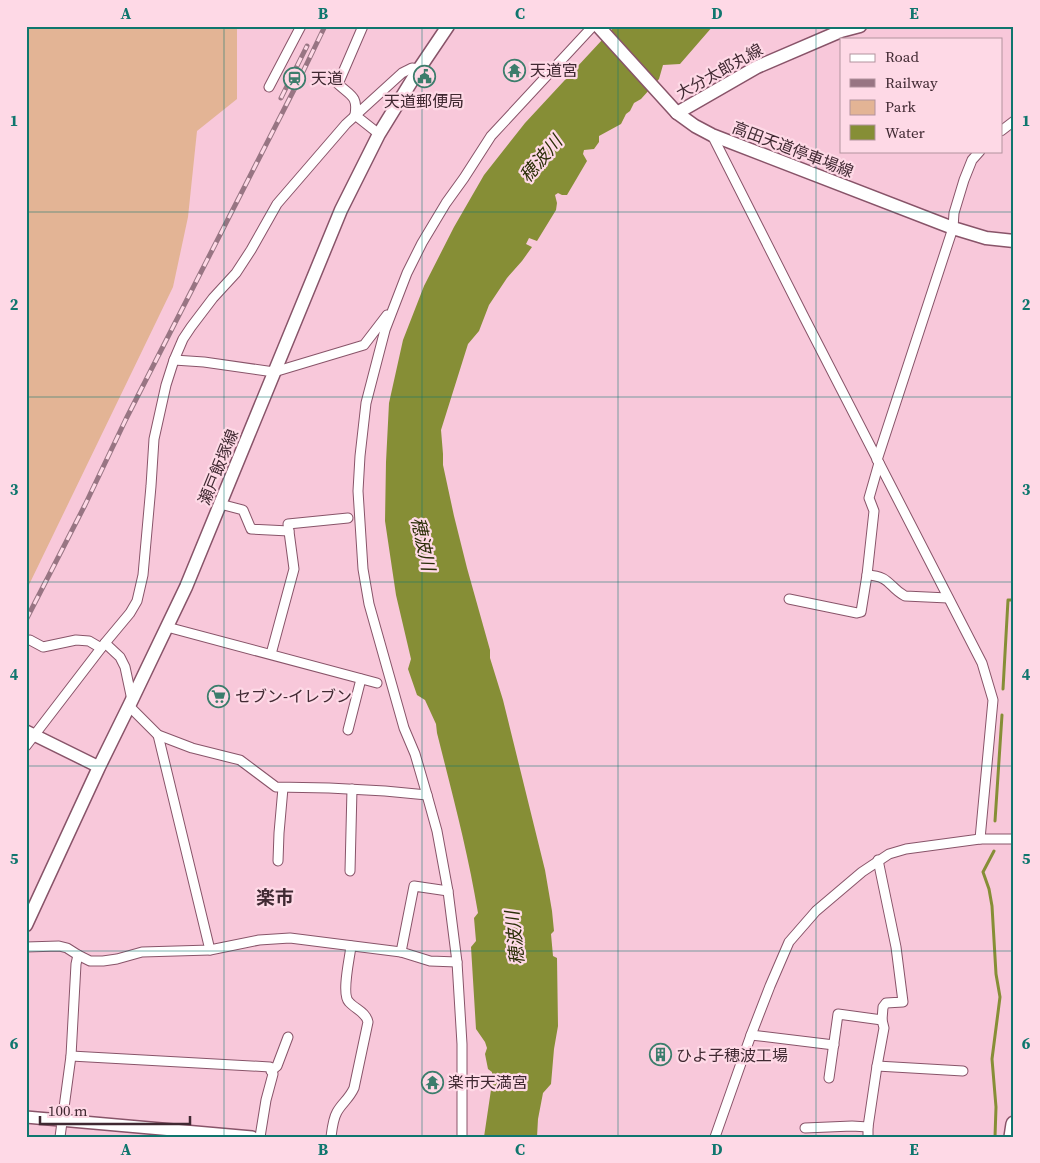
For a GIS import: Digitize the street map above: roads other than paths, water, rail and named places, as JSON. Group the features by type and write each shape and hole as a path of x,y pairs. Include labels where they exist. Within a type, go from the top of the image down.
{"highway":[{"path":"1012,1137 1014,1124"}],"main road":[{"name":"瀬戸飯塚線","path":"26,925 99,767 186,587 341,210 380,134 419,69 448,26"},
{"name":"大分太郎丸線","path":"675,110 757,67 841,31 860,26"},
{"name":"高田天道停車場線","path":"597,27 675,110 695,126 712,136 953,228 986,238 1014,241"}],"street":[{"path":"269,87 301,26"},
{"path":"355,115 357,105 355,100 338,84 363,26"},
{"path":"462,1137 462,1044 457,962 448,891 427,795 415,754 404,728 374,623 363,569 358,491 366,403 385,330 407,273 446,203 491,136 597,27"},
{"path":"26,746 31,733 130,613 137,601 143,575 154,439 166,385 174,360 191,326 236,272 277,204 346,124 402,72 412,68 419,69"},
{"path":"355,115 380,134"},
{"path":"1002,130 1014,121"},
{"path":"712,136 982,663 993,700 980,839"},
{"path":"789,599 857,613 861,612 874,511 869,498 878,461 953,228 954,213 964,180 972,160 979,152"},
{"path":"174,360 204,362 274,372 364,345 394,308"},
{"path":"220,504 243,510 251,529 289,531"},
{"path":"270,654 294,568 288,524 348,518"},
{"path":"867,575 878,576 886,580 899,593 905,596 948,598"},
{"path":"167,627 377,683"},
{"path":"30,640 44,647 76,640 89,641 103,646 120,657 125,667 131,703 158,735 210,950"},
{"path":"348,730 361,678"},
{"path":"31,733 99,767"},
{"path":"158,735 192,748 240,760 276,788 352,789 427,795"},
{"path":"278,861 283,788"},
{"path":"350,871 352,789"},
{"path":"715,1137 751,1035 789,942 816,912 862,872 888,854 906,849 980,839 1014,839"},
{"path":"805,1128 852,1126 868,1132 884,1028 882,1020 883,1007 886,1004 903,1002 896,947 878,860"},
{"path":"401,952 414,886 448,891"},
{"path":"26,947 59,946 90,960 103,961 142,952 210,950 259,940 290,938 401,952 430,961 457,962"},
{"path":"331,1137 335,1116 350,1097 354,1088 368,1022 367,1018 349,1003 346,998 352,946"},
{"path":"60,1137 71,1056 78,955"},
{"path":"829,1078 838,1014 882,1020"},
{"path":"751,1035 834,1045"},
{"path":"271,1071 277,1066 288,1037"},
{"path":"71,1056 270,1067 273,1074 266,1100 260,1137"},
{"path":"877,1066 963,1071"},
{"path":"26,1117 252,1137"}],"water":[{"name":"穂波川","path":"615,26 713,26 680,64 663,65 659,79 641,99 634,103 621,124 599,136 599,142 594,149 584,150 583,154 587,161 567,195 558,193 555,195 556,210 537,241 529,238 526,244 532,247 507,278 489,305 479,331 468,344 441,430 443,465 454,516 490,650 490,658 503,700 545,870 554,931 551,934 553,956 557,958 558,1026 551,1084 543,1093 537,1137 484,1137 492,1072 488,1069 485,1042 476,1029 471,947 476,941 474,918 478,913 465,845 436,724 425,700 417,695 408,669 411,659 396,595 385,521 389,403 403,340 424,286 454,227 484,175 525,123"}],"waterway":[{"path":"1003,689 1008,600 1014,600"},
{"path":"995,821 1002,715"},
{"path":"994,851 983,872 992,906 996,974 1000,997 992,1059 996,1107 995,1137"}],"railway":[{"path":"26,620 325,26"},
{"path":"281,98 307,46"}],"place":[{"name":"天道宮","path":"514,70"},
{"name":"天道郵便局","path":"424,77"},
{"name":"天道","path":"295,78"},
{"name":"セブン-イレブン","path":"219,696"},
{"name":"ひよ子穂波工場","path":"660,1055"},
{"name":"楽市天満宮","path":"432,1082"}],"district":[{"name":"楽市","path":"275,897"}]}
